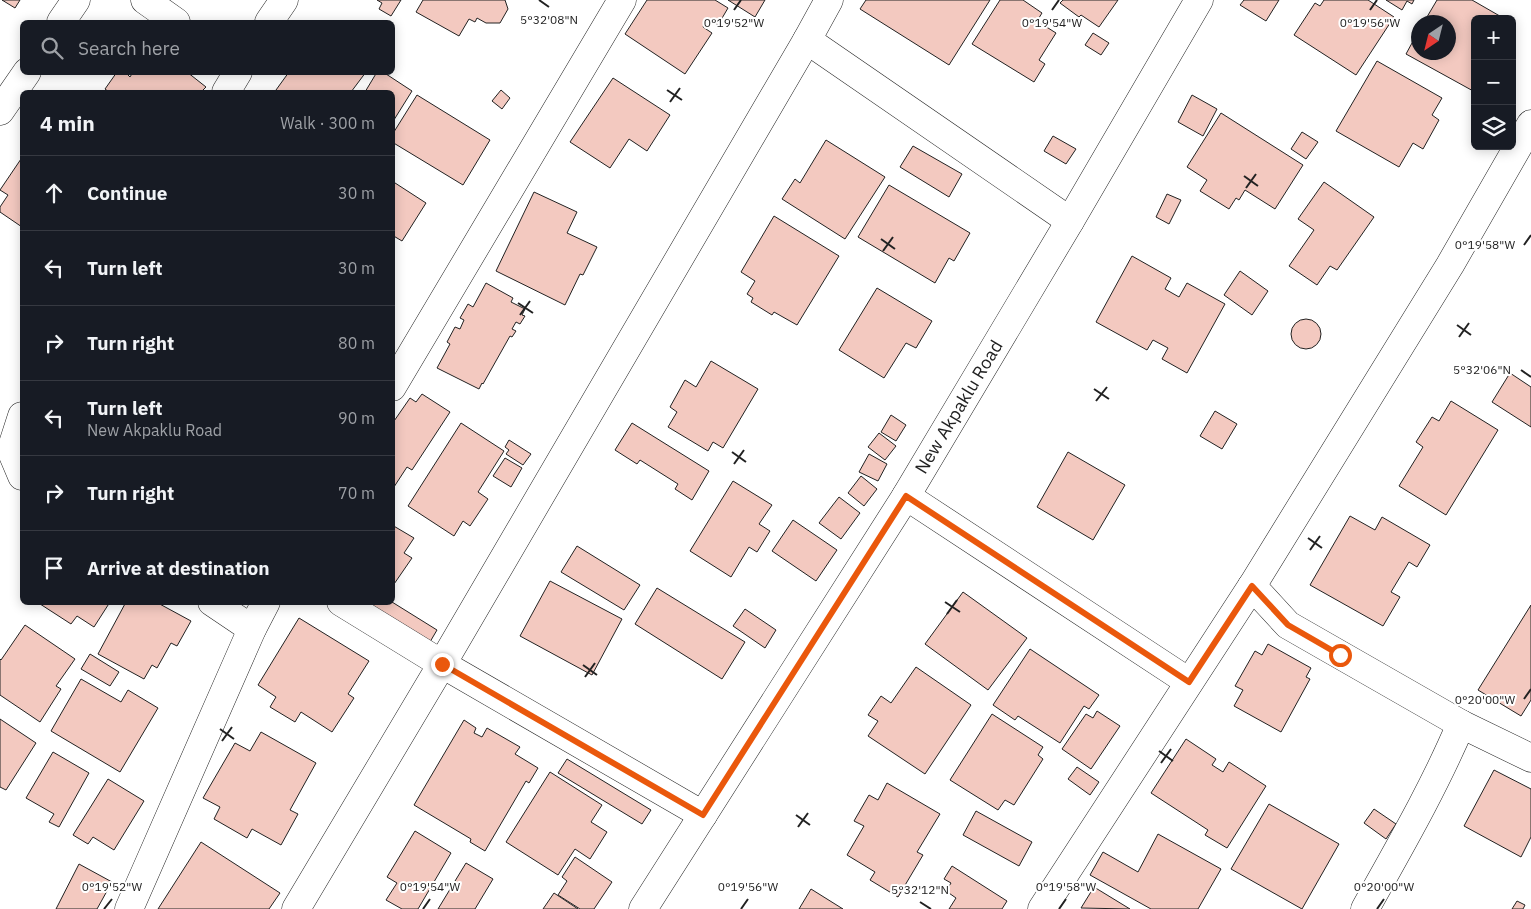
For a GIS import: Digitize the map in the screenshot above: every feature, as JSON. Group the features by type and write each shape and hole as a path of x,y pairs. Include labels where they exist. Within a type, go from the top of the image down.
{"street":[{"path":"62,20 76,0"},
{"path":"145,0 173,20"},
{"path":"270,20 284,0"},
{"path":"395,381 622,0"},
{"path":"296,909 442,664 829,0"},
{"name":"New Akpaklu Road","path":"643,909 906,496 1199,0"},
{"path":"807,40 1070,221"},
{"path":"0,111 25,75"},
{"path":"227,90 236,75"},
{"path":"1042,909 1252,586 1444,274 1531,124"},
{"path":"20,422 11,450 20,471"},
{"path":"906,496 1189,682"},
{"path":"1252,586 1288,625 1461,724 1531,758"},
{"path":"216,605 252,629"},
{"path":"129,909 252,629 264,605"},
{"path":"346,605 442,664 703,815"},
{"path":"1365,909 1418,814 1461,724"}],"building":[{"path":"2,0 20,0 15,8"},
{"path":"377,0 401,0 391,16 379,9 382,3"},
{"path":"423,0 505,0 508,9 500,23 486,23 477,18 475,22 469,19 459,36 416,12"},
{"path":"647,0 715,0 728,8 718,25 708,18 703,27 712,33 685,74 625,34"},
{"path":"728,0 765,0 755,17"},
{"path":"866,0 990,0 949,65 860,9"},
{"path":"1000,0 1023,0 1042,13 1037,21 1056,33 1039,60 1045,64 1034,82 972,44"},
{"path":"1063,0 1118,0 1099,27 1081,15 1079,17 1060,3"},
{"path":"1244,0 1279,0 1266,21 1240,5"},
{"path":"1324,0 1368,0 1394,17 1356,75 1294,35 1315,3 1320,6"},
{"path":"1386,0 1414,0 1412,4 1407,1 1402,10"},
{"path":"1437,0 1472,0 1498,15 1471,15 1471,90 1417,60 1456,60 1456,15 1428,15"},
{"path":"1093,33 1109,43 1101,55 1085,45"},
{"path":"1411,45 1411,57 1406,54"},
{"path":"1377,61 1442,98 1432,115 1439,120 1423,149 1413,143 1399,167 1336,131"},
{"path":"115,75 128,75 130,77 131,75 191,75 206,87 203,90 105,89"},
{"path":"287,75 364,75 352,90 276,90"},
{"path":"375,75 388,75 412,91 395,118 395,90 366,90"},
{"path":"613,78 670,115 647,151 629,139 610,168 570,142"},
{"path":"501,90 510,98 502,109 492,101"},
{"path":"417,95 490,140 463,185 395,144 395,130"},
{"path":"1192,95 1217,109 1203,136 1178,122"},
{"path":"1221,113 1303,165 1275,209 1245,190 1239,200 1236,198 1229,209 1200,191 1207,180 1187,167"},
{"path":"1302,132 1318,142 1306,159 1291,149"},
{"path":"1053,136 1076,149 1066,164 1044,151"},
{"path":"826,140 885,177 845,239 782,199 795,179 800,183"},
{"path":"913,146 962,174 949,197 900,167"},
{"path":"20,160 20,226 0,212 0,207 8,195 0,190"},
{"path":"1324,182 1374,217 1337,270 1330,266 1317,285 1289,266 1314,230 1298,219"},
{"path":"395,183 426,203 402,241 395,237"},
{"path":"889,185 970,233 954,261 949,258 935,283 858,237"},
{"path":"534,192 577,212 567,233 597,247 583,275 580,274 565,305 496,271"},
{"path":"1167,194 1181,200 1169,224 1156,217"},
{"path":"774,216 839,256 797,325 774,312 772,315 751,302 753,298 747,294 755,281 741,272"},
{"path":"1132,256 1171,278 1165,289 1179,297 1187,283 1225,304 1187,373 1162,359 1168,348 1153,340 1147,350 1096,322"},
{"path":"1240,271 1268,291 1252,315 1224,295"},
{"path":"486,283 513,298 511,302 525,309 522,315 525,316 520,324 516,322 512,329 516,331 512,337 510,336 479,389 437,368 450,344 447,342 455,327 460,329 464,320 460,318 468,304 473,307"},
{"path":"877,288 932,321 916,348 906,343 884,378 839,350"},
{"path":"1306,319 1317,323 1321,334 1317,345 1306,349 1295,345 1291,334 1295,323"},
{"path":"711,361 758,389 723,448 713,442 708,451 668,427 677,412 670,407 685,380 696,387"},
{"path":"1510,373 1531,387 1531,427 1492,402"},
{"path":"422,394 450,412 412,470 407,467 395,485 395,420 410,398 416,402"},
{"path":"1451,401 1498,430 1446,515 1399,486 1423,447 1416,442 1432,417 1439,421"},
{"path":"1215,411 1237,424 1222,449 1200,436"},
{"path":"891,415 906,425 896,441 881,432"},
{"path":"461,423 504,451 478,492 488,499 470,526 463,521 454,536 408,506"},
{"path":"632,423 709,471 692,500 675,489 678,484 640,460 637,464 615,450"},
{"path":"879,433 896,446 885,460 868,447"},
{"path":"509,440 531,454 523,465 506,454 509,450 505,447"},
{"path":"1068,452 1125,485 1093,540 1037,507"},
{"path":"869,454 887,464 878,481 859,472"},
{"path":"505,458 522,468 511,487 493,476"},
{"path":"861,476 877,489 864,506 848,493"},
{"path":"733,481 772,505 759,524 770,531 757,552 749,547 731,577 690,551"},
{"path":"839,497 860,513 841,539 819,523"},
{"path":"1350,516 1375,530 1382,517 1430,545 1417,567 1409,562 1391,592 1400,597 1383,626 1310,585"},
{"path":"793,520 837,550 816,581 772,551"},
{"path":"395,527 414,538 404,553 412,558 395,583"},
{"path":"577,546 640,585 624,610 561,572"},
{"path":"550,581 622,619 592,675 520,636"},
{"path":"657,588 745,642 722,679 635,624"},
{"path":"963,592 1027,638 988,690 925,644"},
{"path":"395,604 437,630 427,647 366,609 368,605"},
{"path":"42,605 108,605 94,627 77,616 71,624"},
{"path":"124,605 162,605 191,621 177,646 171,643 157,668 152,665 144,679 98,654"},
{"path":"1531,605 1531,700 1521,716 1478,690"},
{"path":"745,609 776,630 765,648 733,626"},
{"path":"299,618 369,661 348,694 354,698 332,732 301,712 295,722 270,707 276,697 258,685"},
{"path":"25,625 75,659 56,686 61,689 40,722 0,695 0,659"},
{"path":"1268,644 1311,668 1306,677 1310,679 1281,732 1234,706 1243,690 1235,686 1255,651 1262,655"},
{"path":"1030,649 1099,695 1089,709 1084,706 1060,743 1018,716 1015,720 993,705"},
{"path":"90,654 119,672 110,686 81,669"},
{"path":"916,667 971,705 925,774 868,736 878,721 868,715 881,696 891,703"},
{"path":"81,679 121,702 128,690 158,708 120,772 51,731"},
{"path":"1097,711 1120,726 1091,769 1062,749 1086,714 1093,718"},
{"path":"992,714 1043,747 1038,755 1043,759 1014,805 1005,800 998,810 950,780"},
{"path":"0,719 36,743 6,790 0,787"},
{"path":"464,720 476,728 474,733 482,737 487,728 520,747 515,754 538,768 529,783 526,781 485,851 470,842 471,839 414,805"},
{"path":"261,732 316,763 290,810 298,814 281,845 252,829 247,838 214,819 220,807 203,798 235,743 250,751"},
{"path":"1186,739 1216,759 1212,765 1223,772 1229,762 1266,786 1227,848 1205,835 1208,830 1151,793"},
{"path":"53,752 89,773 59,827 49,822 54,814 26,798"},
{"path":"567,759 651,810 642,824 558,773"},
{"path":"1077,767 1099,782 1090,795 1068,779"},
{"path":"1494,770 1531,789 1531,837 1521,857 1464,826"},
{"path":"550,772 602,805 591,822 607,832 590,859 575,849 558,875 506,842"},
{"path":"108,779 144,801 114,850 93,837 88,844 73,835"},
{"path":"887,783 940,814 917,852 923,855 898,897 870,880 875,872 847,855 864,826 854,821 869,795 878,800"},
{"path":"1269,804 1339,844 1302,909 1231,869"},
{"path":"1374,809 1396,824 1386,839 1364,823"},
{"path":"976,811 1032,842 1019,866 963,835"},
{"path":"415,831 451,853 418,909 402,909 386,900 397,883 387,877"},
{"path":"1158,834 1221,869 1198,909 1151,909 1090,875 1103,852 1138,872"},
{"path":"201,842 280,893 269,909 158,909"},
{"path":"575,857 612,882 594,909 580,909 558,895 567,881 562,877"},
{"path":"466,863 493,879 475,909 438,909"},
{"path":"79,864 112,882 97,909 56,909"},
{"path":"952,866 1007,901 1002,909 949,909 956,898 946,891 951,883 944,879"},
{"path":"1094,887 1130,909 1081,908"},
{"path":"811,889 843,909 799,909"},
{"path":"554,893 578,909 543,909"},
{"path":"1517,901 1525,905 1523,909 1512,909"}],"route":[{"path":"442,664 703,815 906,496 1189,682 1252,586 1288,625 1340,655"}]}
